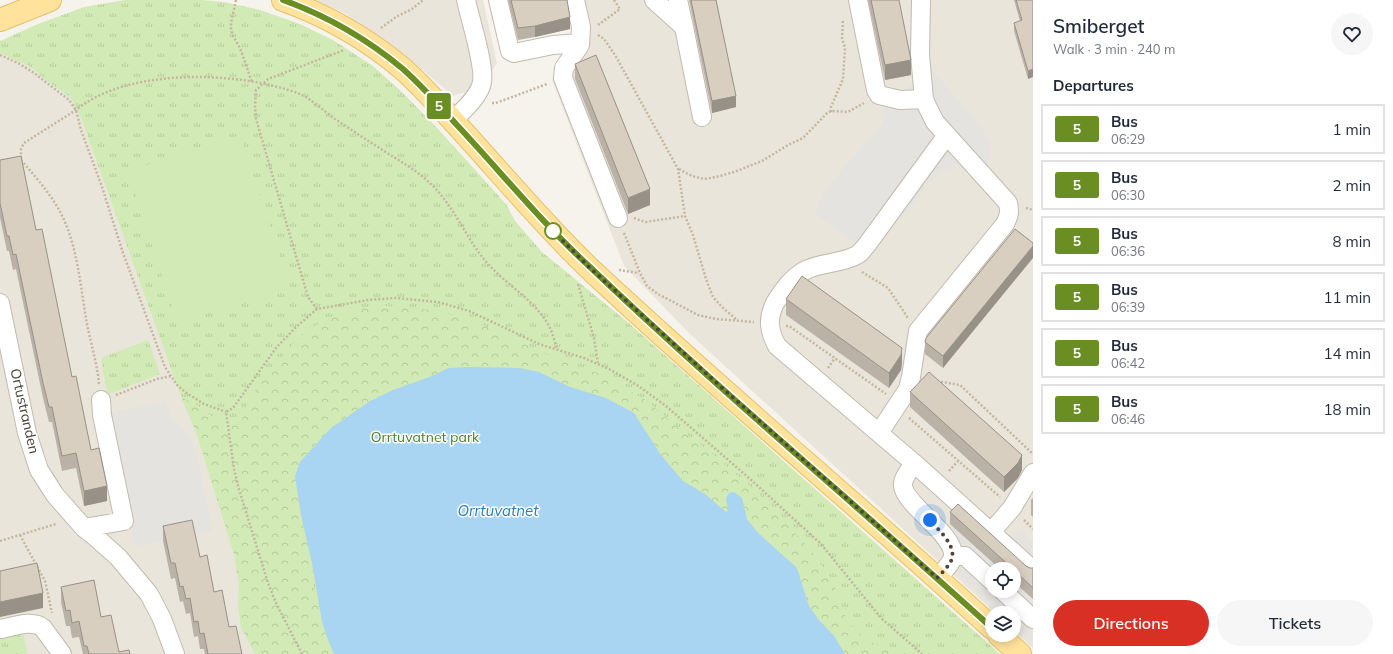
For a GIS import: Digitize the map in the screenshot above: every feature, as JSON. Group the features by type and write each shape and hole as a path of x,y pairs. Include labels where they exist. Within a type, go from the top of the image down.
{"main road":[{"path":"0,20 50,0"},
{"path":"283,0 333,21 365,41 404,70 453,121 553,232 589,267 985,622"},
{"path":"1007,642 1020,654"}],"street":[{"path":"453,121 474,99 482,82 482,68 466,0"},
{"path":"498,0 510,51 514,53 553,45 584,33"},
{"path":"575,0 584,33 564,68 563,78 618,218"},
{"path":"654,0 684,27"},
{"path":"678,0 702,117"},
{"path":"858,0 876,90 879,95 900,100 924,99"},
{"path":"879,433 908,389 918,331 1005,224 1010,211 1008,203 935,122 924,99 920,55 921,0"},
{"path":"946,135 866,246 858,254 843,260 805,270 791,280 781,292 770,312 772,336 777,346 914,463 1033,570"},
{"name":"Ortustranden","path":"0,304 27,433 39,470 55,495 84,528 118,557 149,594 162,619 175,654"},
{"path":"84,528 124,521 102,415 101,400"},
{"path":"914,463 904,478 903,485 907,495 950,544 953,555 951,562 937,578"},
{"path":"991,532 1012,508 1033,473"},
{"path":"953,555 965,556 985,575"},
{"path":"1010,598 1033,619"},
{"path":"0,629 31,623 40,625 62,654"}],"path":[{"path":"236,0 231,23 233,36 240,48 252,82"},
{"path":"317,309 308,297 257,124 255,107 256,90 268,78 335,55 365,41 396,17 412,9 423,0"},
{"path":"584,33 620,9 614,0"},
{"path":"831,112 831,107 844,79 845,48 842,35 844,12"},
{"path":"584,33 604,39 615,55 678,169 685,216 693,235 713,297 737,320"},
{"path":"0,55 18,63 34,73 69,100 76,110 81,130 158,351 165,367 177,385 185,392 204,404 226,412 234,408 276,348 317,309 382,299 409,299 438,302 469,312 532,341 584,358 609,369 637,385 670,410 763,490 821,544 881,618 922,654"},
{"path":"97,370 87,324 79,272 64,221 46,190 21,160 22,149 24,143 84,104 115,89 129,84 151,80 192,77 243,80 273,86 301,95 333,118 413,169 425,178 443,198 473,245 488,264 531,303 546,321 551,330 557,350"},
{"path":"496,103 544,86"},
{"path":"678,169 692,176 704,178 716,177 734,172 762,161 788,144 803,138 828,112 848,112 879,95"},
{"path":"17,162 21,160"},
{"path":"685,216 645,222 628,216 618,218 640,273 647,286 658,294 698,315 716,319 770,323"},
{"path":"843,260 888,288 918,331"},
{"path":"798,333 801,329"},
{"path":"101,400 157,379 171,376"},
{"path":"911,377 960,385 1033,454"},
{"path":"226,412 234,469 238,486 268,583 276,603 302,654"},
{"path":"921,429 925,425"},
{"path":"953,456 956,453"},
{"path":"954,465 958,461"},
{"path":"984,484 987,481"},
{"path":"0,541 56,524 55,495"},
{"path":"20,534 44,581 50,606"}],"shaded area":[{"path":"314,0 483,0 497,63 482,86 453,96 404,54 344,13"},
{"path":"576,0 1033,0 1033,648 1021,637 1021,606 987,606 689,333 624,266 552,80 562,56 581,27"},
{"path":"0,53 29,66 71,98 82,121 181,397 196,432 234,554 239,585 238,605 241,627 255,654 0,654"},
{"path":"929,66 981,127 991,143 990,158 984,172 955,167 940,173 924,188 909,212 894,214 879,211 855,243 814,213 823,195 840,172 883,122 885,106 920,78"},
{"path":"166,401 171,420 177,421 188,435 196,451 213,531 134,546 106,414"},
{"path":"951,524 999,547 1019,529 1033,542 1033,642 1021,631 1021,606 993,606 961,577"}],"green space":[{"name":"Orrtuvatnet park","path":"125,0 202,0 224,2 260,10 300,24 333,40 373,66 403,93 439,130 506,204 515,221 542,252 630,324 1000,654 255,654 241,627 238,605 239,585 234,554 196,432 181,397 82,121 71,98 29,66 0,53 0,41 38,24 84,7"},
{"path":"240,135 290,287 177,323 128,171"},
{"path":"383,306 430,310 467,318 561,361 593,371 618,383 647,401 682,431 714,455 770,504 787,525 810,549 834,584 840,609 862,639 877,644 892,654 845,654 834,636 818,619 809,606 797,568 757,532 747,519 742,498 728,507 728,511 726,512 700,490 683,481 661,455 634,413 606,398 570,387 539,372 494,367 449,368 427,378 393,390 370,401 330,429 315,445 311,533 312,573 319,609 334,654 255,654 241,627 238,605 239,585 234,554 196,432 181,397 197,405 214,418 235,426 241,423 246,407 257,387 298,338 315,326 337,314"},
{"path":"148,340 160,374 107,395 101,358"},
{"path":"23,631 27,654 0,654 0,635"}],"water":[{"name":"Orrtuvatnet","path":"449,368 519,368 539,372 570,387 606,398 634,413 661,455 683,481 705,494 726,512 728,511 726,498 729,493 734,492 742,498 747,519 757,532 797,568 809,606 818,619 834,636 845,654 334,654 322,622 312,563 301,515 295,476 300,462 330,429 370,401 393,390 427,378"}],"building":[{"path":"511,0 567,0 570,17 535,26 518,28"},
{"path":"691,0 716,0 736,96 712,101"},
{"path":"871,0 899,0 911,60 885,65"},
{"path":"1016,0 1033,0 1033,69 1028,71 1014,23 1022,20"},
{"path":"596,55 650,189 628,198 575,64"},
{"path":"21,156 36,230 42,229 72,377 76,376 91,450 99,448 107,486 84,491 76,453 62,456 52,407 49,407 16,254 13,255 9,236 7,236 0,203 0,160"},
{"path":"1015,229 1033,243 1033,246 943,356 925,342 926,338"},
{"path":"802,276 902,348 901,355 889,373 786,299"},
{"path":"929,372 1022,455 1018,463 1004,477 910,392"},
{"path":"958,504 1026,566 1033,568 1033,588 1021,577 1021,562 1005,562 950,512"},
{"path":"192,520 200,557 207,555 214,592 222,590 229,627 236,626 242,654 208,654 204,633 200,634 198,621 194,622 190,598 186,599 183,586 180,587 175,563 171,563 163,526"},
{"path":"37,563 43,593 0,602 0,571"},
{"path":"94,580 101,617 111,615 119,652 129,650 130,654 89,654 87,646 84,646 79,621 72,623 70,610 66,611 61,587"}],"bus line":[{"name":"5","path":"283,0 333,21 365,41 404,70 486,156 553,232 589,267 720,386 985,622"}],"route":[{"path":"553,231 640,314 937,578 951,562 953,555 950,544 930,520"}]}
